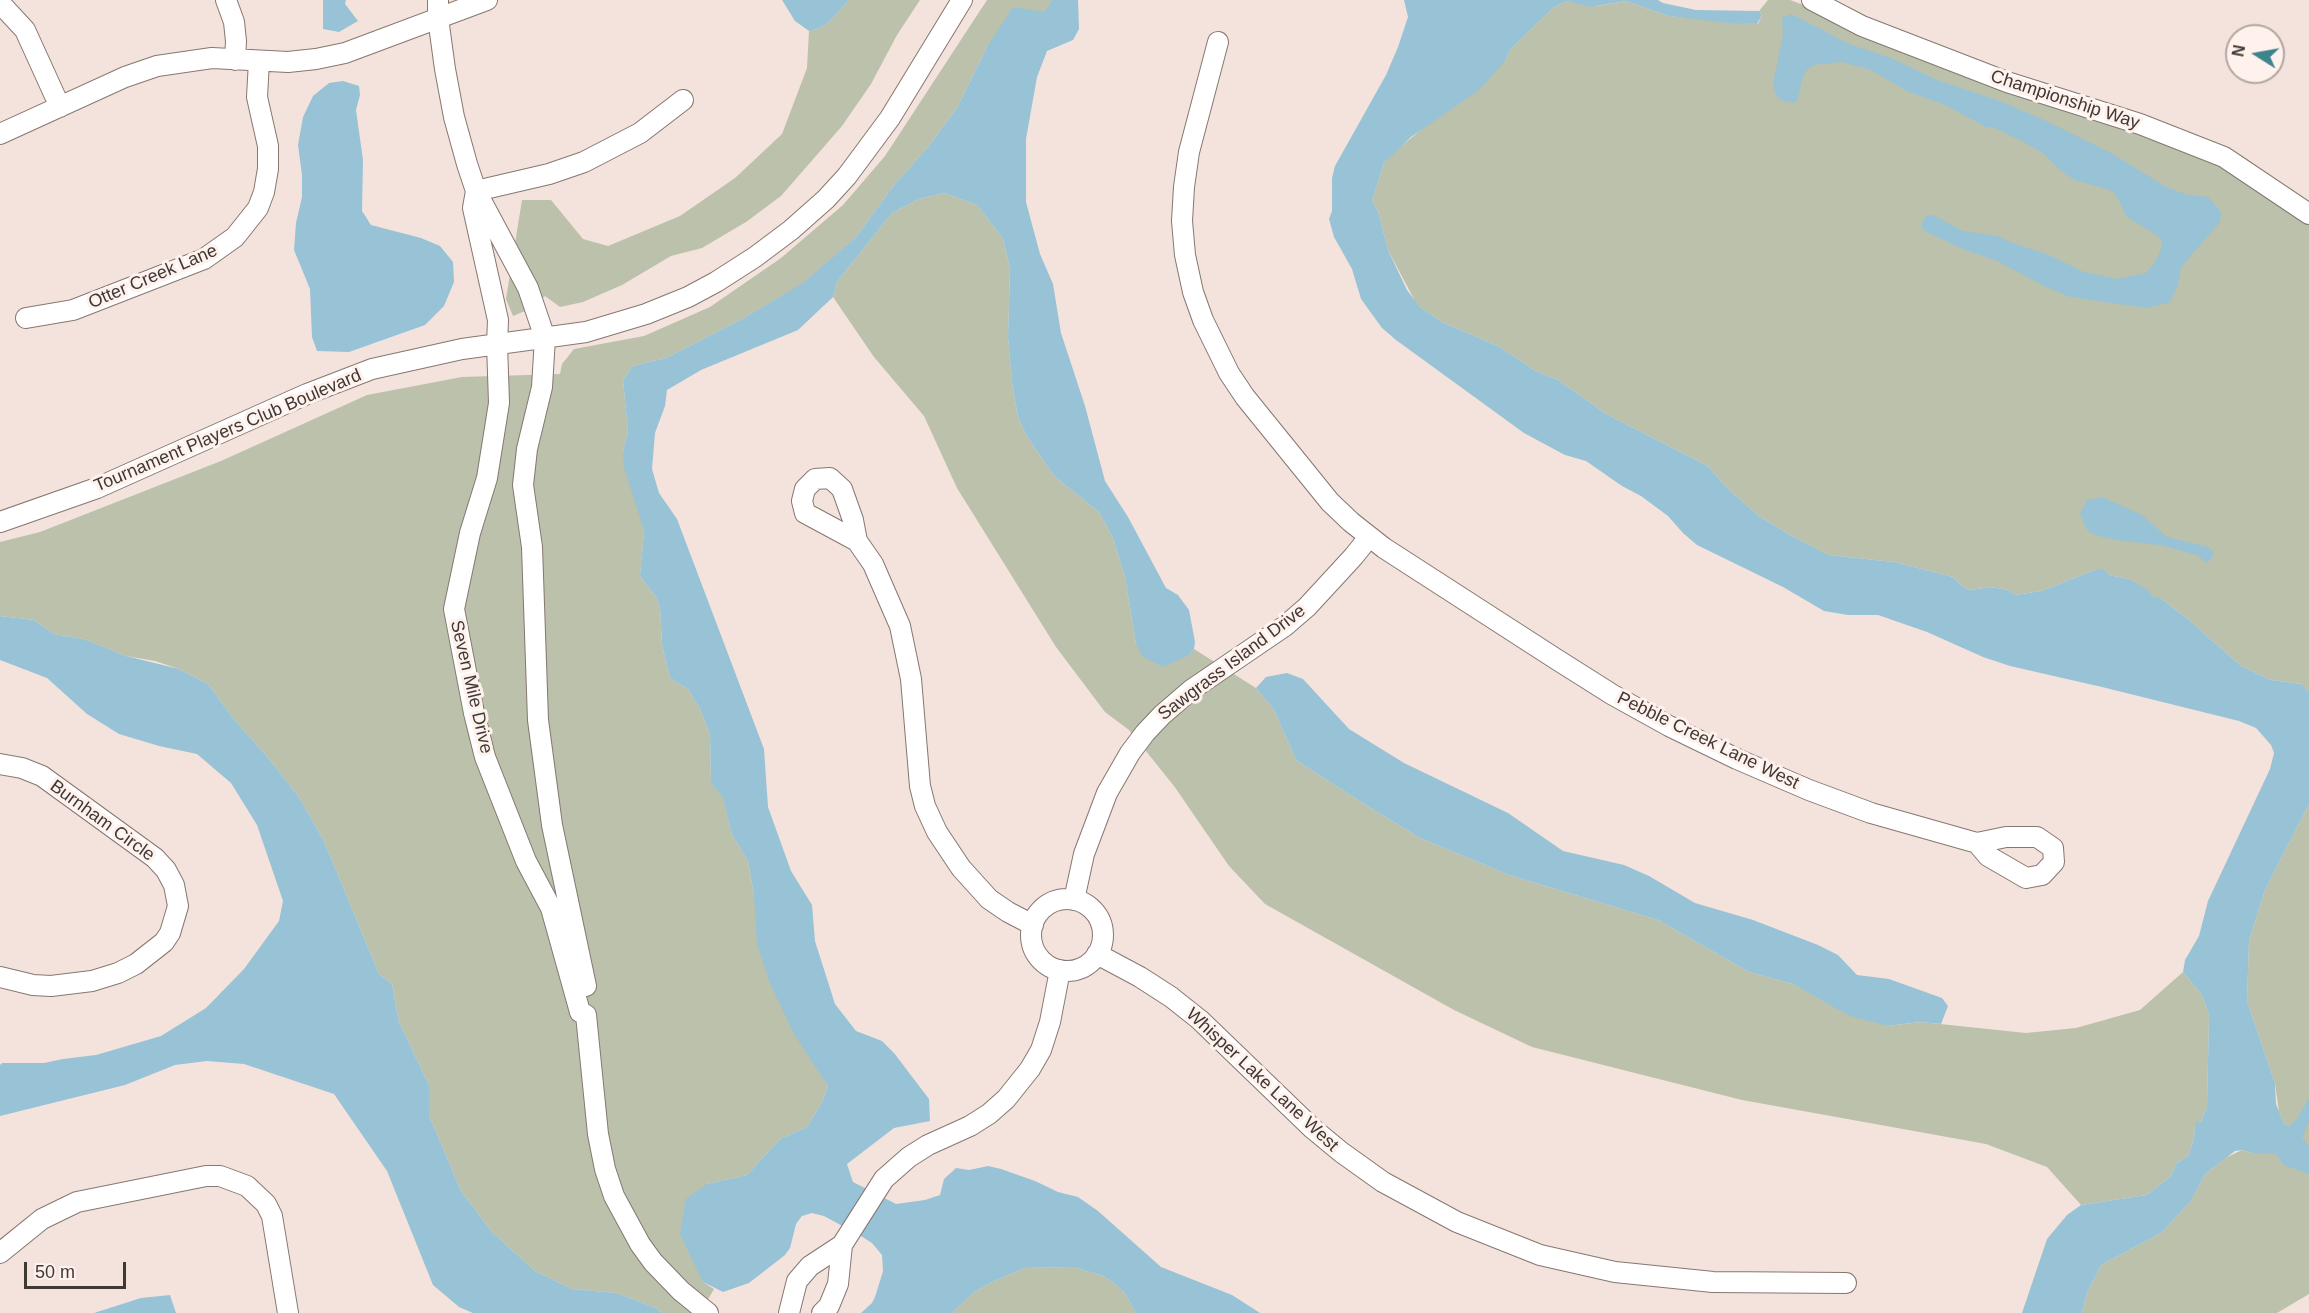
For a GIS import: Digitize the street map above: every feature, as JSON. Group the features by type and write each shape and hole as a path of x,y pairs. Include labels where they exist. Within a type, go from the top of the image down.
{"street":[{"path":"226,0 234,22 235,60"},
{"path":"0,134 125,77 157,66 212,58 297,61 345,53 438,9 487,0"},
{"name":"Tournament Players Club Boulevard","path":"0,522 97,488 344,379 410,359 545,338 616,324 688,297 754,257 791,230 826,199 866,152 890,118 962,0"},
{"name":"Championship Way","path":"1812,0 1862,26 1996,78 2140,124 2224,157 2309,214"},
{"path":"0,3 25,30 60,107"},
{"path":"438,9 445,69 454,117 476,191 528,288 545,338"},
{"name":"Pebble Creek Lane West","path":"1218,42 1189,152 1184,187 1183,232 1185,255 1193,292 1214,347 1245,397 1330,502 1369,537 1613,695 1669,726 1809,790 1871,813 1977,843"},
{"name":"Otter Creek Lane","path":"26,318 73,310 204,259 235,237 258,208 264,192 268,169 268,146 257,97 259,61"},
{"path":"476,191 549,174 585,162 640,133 683,100"},
{"name":"Seven Mile Drive","path":"476,191 473,208 498,320 499,403 487,478 470,533 454,609 485,757 526,861 551,908 580,1012 586,1015"},
{"name":"Seven Mile Drive","path":"545,338 542,387 526,449 523,485 532,547 538,720 552,825 591,1011 586,1015"},
{"name":"Sawgrass Island Drive","path":"1074,900 1084,854 1094,823 1117,774 1145,733 1191,690 1285,626 1307,607 1369,537"},
{"path":"856,541 873,564 900,626 911,679 920,786 925,806 937,832 961,868 989,899 1033,925"},
{"name":"Burnham Circle","path":"0,764 21,768 42,777 155,858 166,870 174,885 178,906 173,925 164,942 136,964 118,973 92,981 51,986 33,985 0,977"},
{"path":"1063,899 1074,900 1087,905 1095,912 1101,922 1102,944 1097,954 1082,967 1060,970 1039,957 1031,935 1033,925 1043,908 1063,899"},
{"name":"Whisper Lake Lane West","path":"1097,954 1140,977 1171,997 1200,1020 1312,1128 1341,1152 1392,1187 1457,1222 1540,1255 1615,1272 1713,1282 1846,1283"},
{"path":"789,1313 797,1281 810,1266 846,1238 877,1188 909,1157 989,1114 1022,1082 1042,1046 1050,1022 1060,970"},
{"name":"Seven Mile Drive","path":"586,1015 598,1134 605,1169 614,1196 640,1245 653,1262 681,1291 708,1313"},
{"path":"0,1253 42,1219 77,1202 206,1176 233,1179 247,1185 257,1194 272,1216 288,1313"},
{"path":"822,1313 828,1306 838,1284 846,1238"}],"green space":[{"path":"849,0 920,0 897,35 871,84 842,126 781,196 746,222 702,248 671,256 622,285 583,302 560,307 545,296 525,311 513,316 506,299 522,200 551,200 583,239 608,246 680,216 735,178 782,134 807,68 809,31 820,28 830,21"},
{"path":"987,0 1052,0 1046,13 987,47 957,108 928,147 894,185 856,237 803,284 744,318 666,358 633,366 623,380 628,431 623,451 644,531 640,576 656,597 660,607 662,645 670,678 688,689 700,709 710,735 711,783 723,797 732,835 748,861 754,895 819,1071 828,1086 822,1102 807,1127 780,1139 747,1175 707,1184 703,1282 714,1289 700,1313 662,1313 656,1308 617,1293 572,1289 535,1271 492,1232 461,1191 429,1115 429,1085 399,1022 392,984 379,974 324,841 299,797 233,718 208,684 179,669 155,661 126,656 84,639 54,634 34,620 0,616 0,542 40,532 221,461 367,395 462,377 560,374 562,364 574,349 644,336 710,307 781,258 843,205 885,156"},
{"path":"1768,0 1790,0 2196,150 2309,211 2309,692 2302,684 2271,680 2241,666 2159,597 2153,597 2129,579 2109,575 2104,569 2097,569 2041,591 2015,595 2009,590 1990,587 1971,590 1963,587 1953,577 1894,562 1829,555 1759,516 1727,488 1708,466 1608,415 1558,380 1534,370 1500,347 1442,322 1415,301 1388,250 1378,211 1372,201 1384,163 1394,152 1506,60 1510,50 1554,7 1567,1 1597,6 1626,1 1668,16 1758,24 1762,15 1759,11"},
{"path":"944,193 977,205 1003,239 1010,268 1008,337 1018,417 1026,435 1054,476 1099,512 1113,538 1125,577 1136,644 1189,655 1194,649 1256,688 1274,710 1296,760 1420,838 1509,875 1658,920 1749,972 1793,984 1821,999 1888,1026 1921,1022 2026,1033 2076,1028 2140,1010 2183,972 2202,995 2209,1015 2207,1107 2201,1122 2195,1124 2194,1139 2188,1156 2176,1164 2171,1176 2147,1195 2081,1205 2047,1167 1986,1144 1742,1100 1532,1047 1454,1010 1265,904 1229,866 1174,786 1129,730 1105,712 1056,647 957,488 924,416 874,357 833,297 837,282 892,213 919,199"},
{"path":"2309,804 2309,1294 2277,1313 2082,1313 2087,1293 2101,1265 2161,1233 2191,1201 2205,1174 2227,1157 2242,1150 2255,1154 2289,1126 2284,1124 2279,1112 2275,1083 2247,1001 2249,941 2265,890"},
{"path":"1073,1267 1103,1276 1114,1283 1124,1292 1136,1313 952,1313 973,1293 1025,1268"}],"water":[{"path":"323,0 346,0 345,4 358,21 339,32 323,29"},
{"path":"782,0 849,0 830,21 820,28 809,31 795,21"},
{"path":"1052,0 1078,0 1079,29 1073,40 1047,51 1037,77 1026,139 1026,202 1040,254 1053,284 1061,333 1085,406 1105,481 1128,517 1166,588 1178,595 1189,610 1195,642 1194,649 1189,655 1163,667 1142,656 1136,644 1125,577 1113,538 1099,512 1054,476 1026,435 1018,417 1008,337 1010,268 1003,239 977,205 944,193 919,199 892,213 837,282 833,297 798,330 701,370 667,390 665,406 655,433 652,469 659,493 677,519 764,749 768,807 791,871 812,905 815,941 835,1004 856,1031 882,1041 894,1053 929,1099 930,1121 894,1128 847,1164 853,1182 896,1204 925,1200 940,1195 944,1179 956,1168 969,1170 988,1166 1001,1169 1058,1192 1078,1197 1098,1211 1161,1267 1232,1295 1260,1313 1136,1313 1124,1292 1114,1283 1103,1276 1073,1267 1025,1268 973,1293 952,1313 861,1313 875,1297 883,1271 882,1255 872,1243 861,1236 824,1216 812,1213 802,1216 796,1224 790,1248 785,1255 749,1283 723,1292 703,1282 680,1234 686,1199 707,1184 747,1175 780,1139 807,1127 822,1102 828,1086 794,1034 769,981 757,943 754,895 748,861 732,835 723,798 711,783 710,735 700,709 688,689 670,678 662,645 660,607 656,597 640,576 644,531 624,467 623,451 628,431 623,380 633,366 666,358 744,318 803,283 856,237 894,185 928,147 957,108 987,47 1013,7 1045,12"},
{"path":"1404,0 1658,0 1696,10 1759,11 1762,15 1757,24 1729,23 1668,16 1626,1 1590,7 1567,1 1554,7 1510,50 1506,60 1479,90 1411,137 1384,163 1372,201 1378,211 1388,250 1407,290 1420,307 1442,322 1500,347 1534,370 1558,380 1608,415 1708,466 1727,488 1759,516 1829,555 1894,562 1953,577 1963,587 1971,590 1990,587 2009,590 2015,595 2041,591 2097,569 2104,569 2109,575 2129,579 2148,590 2153,597 2159,597 2241,666 2271,680 2302,684 2309,692 2309,804 2265,890 2249,941 2247,1001 2275,1083 2276,1104 2284,1124 2290,1126 2297,1119 2309,1098 2309,1121 2302,1137 2309,1147 2309,1174 2284,1165 2276,1154 2235,1151 2205,1174 2191,1201 2161,1233 2101,1265 2087,1293 2082,1313 2022,1313 2047,1239 2067,1215 2081,1205 2147,1195 2171,1176 2176,1164 2188,1156 2194,1139 2195,1123 2201,1122 2207,1107 2209,1015 2202,995 2183,972 2185,960 2199,936 2208,901 2270,769 2274,753 2271,745 2256,728 2239,721 2010,666 1983,657 1927,632 1878,615 1848,615 1824,611 1783,587 1697,545 1668,516 1641,496 1586,461 1565,455 1524,433 1382,328 1361,299 1352,269 1334,237 1329,219 1332,211 1332,178 1335,166 1386,75 1398,47 1408,17"},
{"path":"1791,14 1849,44 1891,58 1937,80 1997,100 2042,119 2111,153 2166,187 2188,195 2208,197 2221,212 2220,222 2181,267 2178,286 2170,302 2147,308 2070,297 1997,261 1926,232 1922,228 1922,223 1926,216 1933,215 1963,231 1998,236 2049,255 2084,272 2117,279 2146,273 2154,264 2162,247 2158,236 2127,217 2116,195 2110,190 2074,180 2043,153 2020,140 1995,128 1986,127 1945,105 1907,91 1871,70 1842,62 1813,65 1803,77 1797,101 1794,103 1781,100 1776,95 1773,84 1783,35 1782,18"},
{"path":"343,81 359,86 360,95 356,110 363,160 362,211 371,225 421,238 440,246 453,262 454,282 444,306 425,325 349,352 317,351 312,337 310,289 294,250 296,223 302,197 298,145 303,117 313,96 329,83"},
{"path":"2102,497 2142,515 2167,537 2208,547 2214,552 2211,559 2207,563 2197,555 2160,545 2095,535 2087,530 2080,514 2087,500"},
{"path":"0,616 34,620 54,634 84,639 126,656 179,669 208,684 233,718 299,797 324,841 379,974 392,984 399,1022 429,1085 429,1115 461,1191 492,1232 535,1271 572,1289 617,1293 656,1308 662,1313 473,1313 459,1307 433,1285 387,1171 334,1094 244,1064 207,1061 175,1065 125,1085 0,1116 0,1065 2,1063 44,1063 96,1055 161,1036 206,1008 244,969 279,921 283,901 257,825 231,783 197,754 119,734 87,714 47,678 0,660"},
{"path":"1287,673 1303,679 1349,729 1404,763 1508,813 1563,851 1624,865 1649,876 1695,903 1753,920 1818,945 1838,955 1857,975 1889,979 1942,998 1948,1006 1941,1024 1920,1022 1888,1026 1850,1016 1793,984 1749,972 1658,920 1509,875 1420,838 1296,760 1274,710 1256,688 1266,677"},
{"path":"170,1295 176,1313 94,1313 141,1298"}]}
